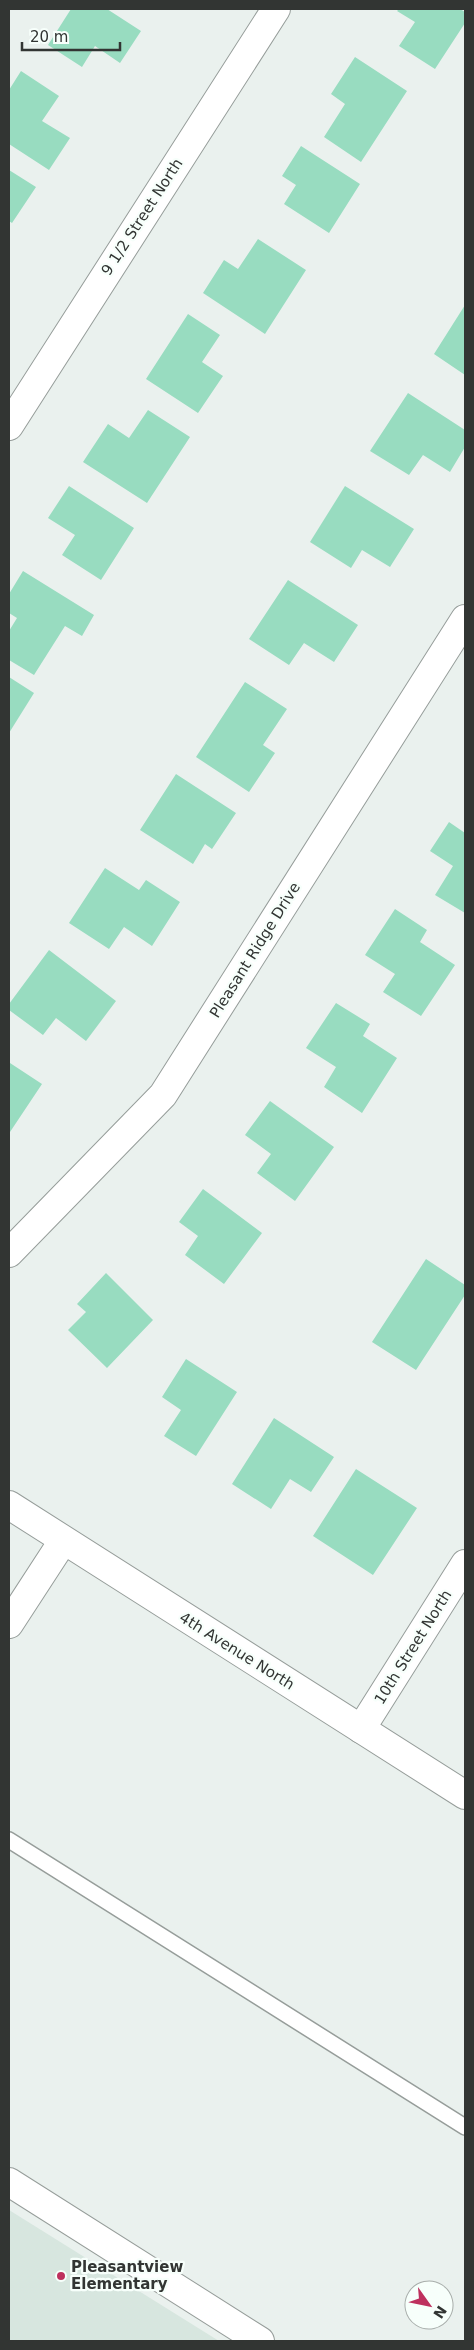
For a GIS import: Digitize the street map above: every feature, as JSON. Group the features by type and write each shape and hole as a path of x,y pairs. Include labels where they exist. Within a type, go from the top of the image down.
{"street":[{"name":"9 1/2 Street North","path":"9,426 276,9"},
{"name":"Pleasant Ridge Drive","path":"9,1253 163,1095 465,619"},
{"name":"4th Avenue North","path":"9,1505 465,1795"},
{"path":"9,1624 63,1541"},
{"name":"10th Street North","path":"361,1730 465,1564"},
{"path":"9,2182 260,2341"}],"lane":[{"path":"9,1840 465,2127"}],"shaded area":[{"name":"Pleasantview Elementary","path":"9,2210 219,2341 9,2341"}],"building":[{"path":"71,9 107,9 141,31 120,63 95,46 82,67 48,45"},
{"path":"399,9 460,9 465,12 465,23 435,69 399,46 415,22 397,11"},
{"path":"355,57 407,91 361,162 324,137 345,104 331,94"},
{"path":"21,71 59,96 42,121 70,138 49,170 9,144 9,90"},
{"path":"301,146 360,184 329,233 284,204 296,185 282,176"},
{"path":"9,170 36,187 12,223 9,221"},
{"path":"258,239 306,270 265,334 203,293 224,260 238,269"},
{"path":"465,305 465,375 434,354"},
{"path":"188,314 220,335 202,362 223,376 198,413 146,379"},
{"path":"408,393 465,430 465,447 450,472 423,455 409,475 370,451"},
{"path":"148,410 190,437 147,503 83,462 108,424 129,438"},
{"path":"69,486 134,528 101,580 62,555 75,535 48,518"},
{"path":"345,486 414,529 390,567 362,550 351,568 310,542"},
{"path":"23,571 94,615 82,636 65,626 34,675 9,660 9,631 17,618 9,613 9,594"},
{"path":"288,580 358,625 334,662 304,643 289,665 249,639"},
{"path":"9,677 34,693 9,733"},
{"path":"245,682 287,709 263,745 275,753 249,792 196,757"},
{"path":"176,774 236,813 212,849 205,844 193,864 140,830"},
{"path":"449,822 465,833 465,913 435,895 453,866 430,851"},
{"path":"105,868 139,890 146,880 180,902 152,946 124,927 109,949 69,923"},
{"path":"395,909 427,930 420,942 455,965 421,1016 383,992 395,974 365,955"},
{"path":"49,950 116,1001 86,1041 56,1018 43,1035 9,1010 9,1004"},
{"path":"336,1003 370,1024 363,1036 397,1058 362,1113 324,1087 336,1067 306,1048"},
{"path":"10,1063 42,1084 10,1132 9,1131"},
{"path":"270,1101 334,1147 295,1201 257,1173 271,1154 245,1135"},
{"path":"203,1189 262,1233 224,1284 185,1255 198,1236 179,1222"},
{"path":"426,1259 465,1285 465,1295 416,1370 372,1342"},
{"path":"106,1273 153,1320 107,1368 68,1330 86,1312 77,1304"},
{"path":"186,1359 237,1392 196,1456 164,1436 181,1410 162,1397"},
{"path":"274,1418 334,1457 311,1492 290,1479 271,1509 232,1484"},
{"path":"356,1469 417,1508 373,1575 313,1536"}],"place":[{"name":"Pleasantview Elementary","path":"61,2276"}]}
